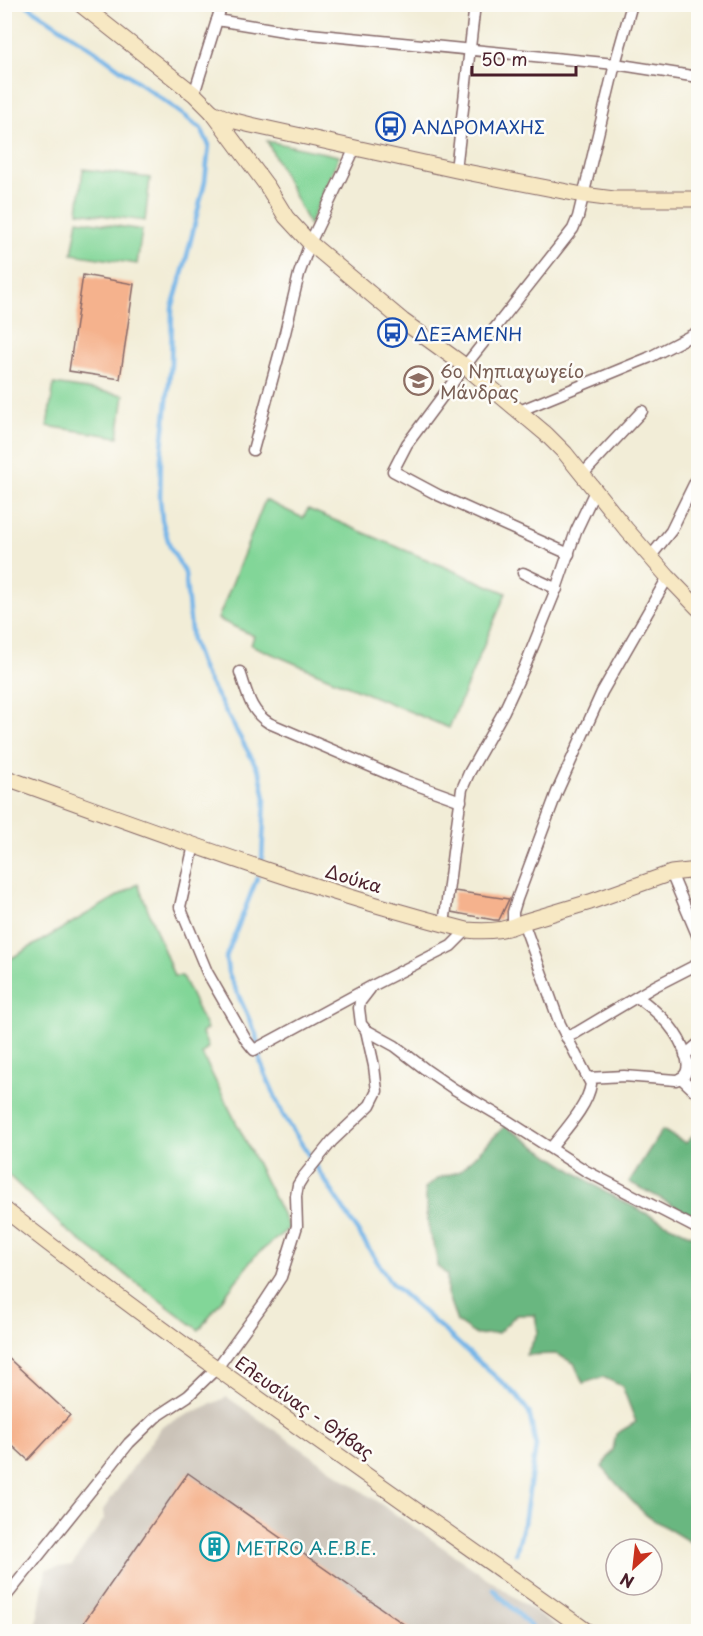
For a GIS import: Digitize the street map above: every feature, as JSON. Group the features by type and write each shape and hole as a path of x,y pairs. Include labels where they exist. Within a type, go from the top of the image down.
{"main road":[{"path":"80,4 194,94 212,112 267,186 286,217 310,243 403,321 465,366 546,435 668,578 699,608"},
{"path":"88,4 106,24"},
{"path":"212,112 231,120 355,148 583,195 614,199 699,199"},
{"name":"Δούκα","path":"4,777 311,885 467,930 494,931 518,925 671,873 699,870"},
{"name":"Ελευσίνας - Θήβας","path":"4,1209 217,1368 588,1632"}],"street":[{"path":"194,94 222,4"},
{"path":"456,170 475,4"},
{"path":"569,554 438,495 393,471 406,444 573,229 632,4"},
{"path":"217,20 290,32 615,63 699,77"},
{"path":"253,450 299,274 310,243 355,148"},
{"path":"519,411 648,358 699,332"},
{"path":"582,475 642,411"},
{"path":"651,556 671,531 699,477"},
{"path":"444,925 462,789 504,711 525,666 557,589 576,531 595,491"},
{"path":"523,573 557,589"},
{"path":"551,1148 590,1094 591,1084 566,1037 530,944 513,912 557,792 602,692 668,578"},
{"path":"240,672 254,709 259,717 269,723 400,779 460,801"},
{"path":"194,845 180,907 207,972 254,1050 451,946 467,930"},
{"path":"671,873 699,937"},
{"path":"566,1037 699,964"},
{"path":"372,986 364,995 359,1008 361,1024 366,1030 395,1046 454,1089 593,1175 699,1229"},
{"path":"588,1078 624,1076 669,1079 681,1078 687,1071 685,1054 671,1028 652,1008 637,997"},
{"path":"4,1599 129,1443 156,1417 188,1396 217,1368 281,1277 297,1226 298,1185 332,1141 364,1112 377,1091 366,1030"},
{"path":"685,1054 699,1044"},
{"path":"681,1078 699,1094"}],"shaded area":[{"path":"227,1397 563,1631 35,1632 46,1569 72,1565 104,1519 103,1510 162,1426"}],"green space":[{"path":"267,141 339,156 309,225"},
{"path":"83,169 150,178 145,221 78,212"},
{"path":"78,220 142,230 137,264 72,254"},
{"path":"54,384 124,395 118,437 47,426"},
{"path":"265,500 303,518 308,509 506,593 449,728 251,645 254,636 218,619"},
{"path":"138,884 174,976 182,976 207,1029 202,1033 208,1047 202,1054 289,1228 254,1257 199,1330 65,1229 5,1172 5,962"},
{"path":"505,1126 605,1192 698,1238 698,1547 647,1516 602,1467 613,1450 616,1434 636,1422 622,1386 603,1377 583,1383 574,1363 556,1354 526,1355 538,1332 535,1315 516,1315 498,1333 476,1335 457,1322 447,1293 447,1275 437,1266 436,1251 429,1233 425,1188 439,1178 460,1171"},
{"path":"662,1130 686,1143 698,1131 698,1218 629,1182"}],"building":[{"path":"83,275 134,284 120,379 69,371"},
{"path":"454,891 509,899 499,920 494,920 451,912"},
{"path":"4,1354 70,1415 28,1460 4,1438"},
{"name":"METRO Α.Ε.Β.Ε.","path":"188,1473 415,1632 97,1632 84,1622"}],"waterway":[{"path":"28,6 94,50 185,116 201,129 209,145 205,181 172,308 171,364 161,457 160,497 162,520 170,547 185,573 192,640 203,671 260,773 265,798 262,859"},
{"path":"257,878 226,957 228,972 256,1035 261,1064 283,1115 391,1283 516,1395 529,1412 536,1446 524,1523 516,1553"},
{"path":"493,1589 536,1632"}],"place":[{"name":"ΑΝΔΡΟΜΑΧΗΣ","path":"391,126"},
{"name":"ΔΕΞΑΜΕΝΗ","path":"393,333"},
{"name":"6ο Νηπιαγωγείο Μάνδρας","path":"419,380"},
{"name":"METRO Α.Ε.Β.Ε.","path":"215,1547"}]}
